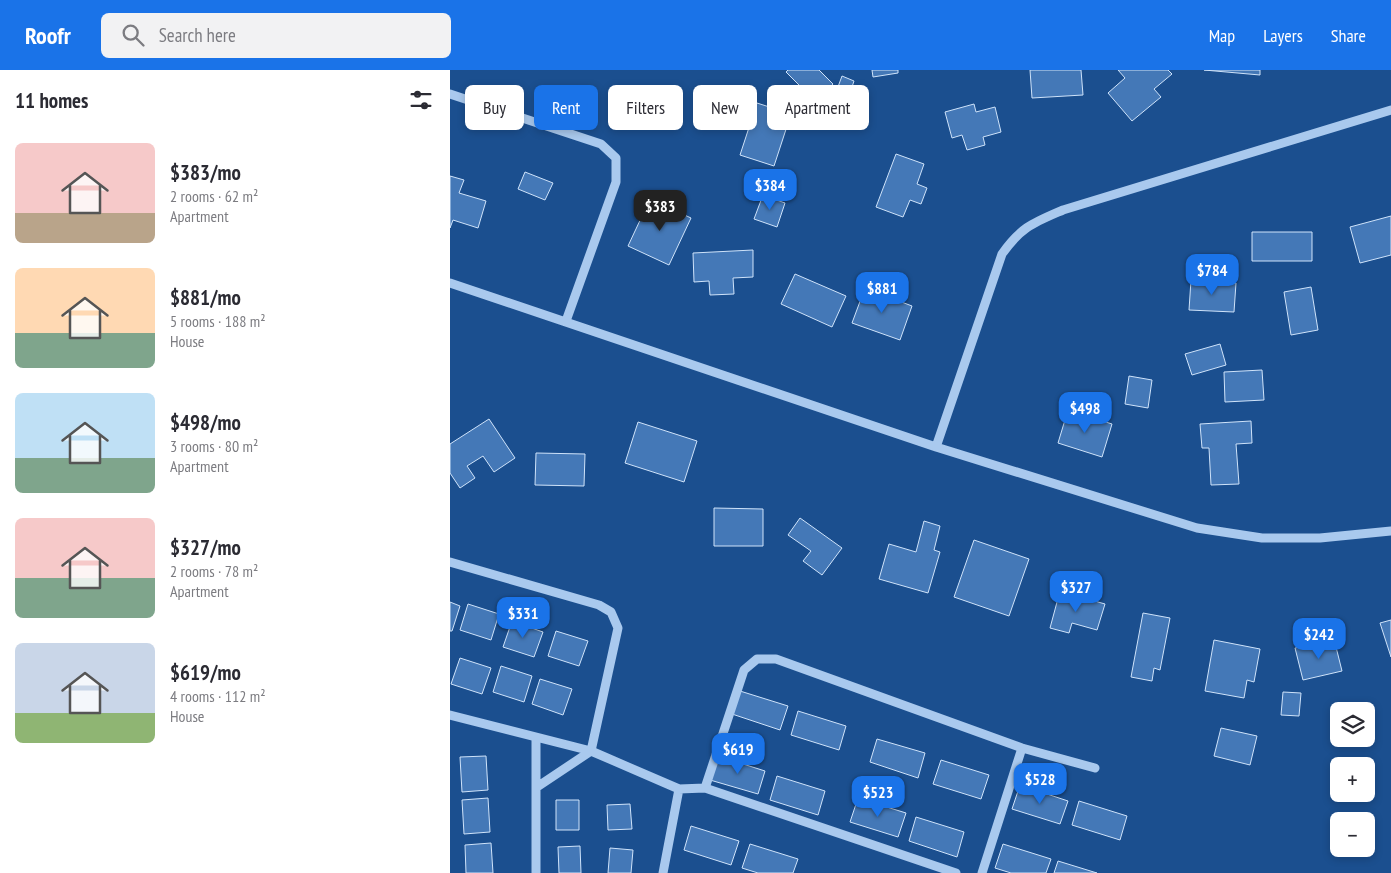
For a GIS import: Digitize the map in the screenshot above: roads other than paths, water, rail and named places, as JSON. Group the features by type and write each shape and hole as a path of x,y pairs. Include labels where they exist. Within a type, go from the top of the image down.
{"street":[{"path":"450,94 601,144 616,158 616,182 566,321"},
{"path":"936,447 1002,254 1014,238 1029,224 1063,210 1391,110"},
{"path":"450,284 566,321 936,447 1197,528 1262,538 1320,538 1391,532"},
{"path":"450,562 598,605 611,612 618,628 591,750 536,787"},
{"path":"705,788 744,670 757,659 776,659 1022,748 1095,768"},
{"path":"450,715 536,738 591,750 679,789 705,788 956,873"},
{"path":"536,738 536,873"},
{"path":"982,873 1022,748"},
{"path":"663,873 679,789"}]}
